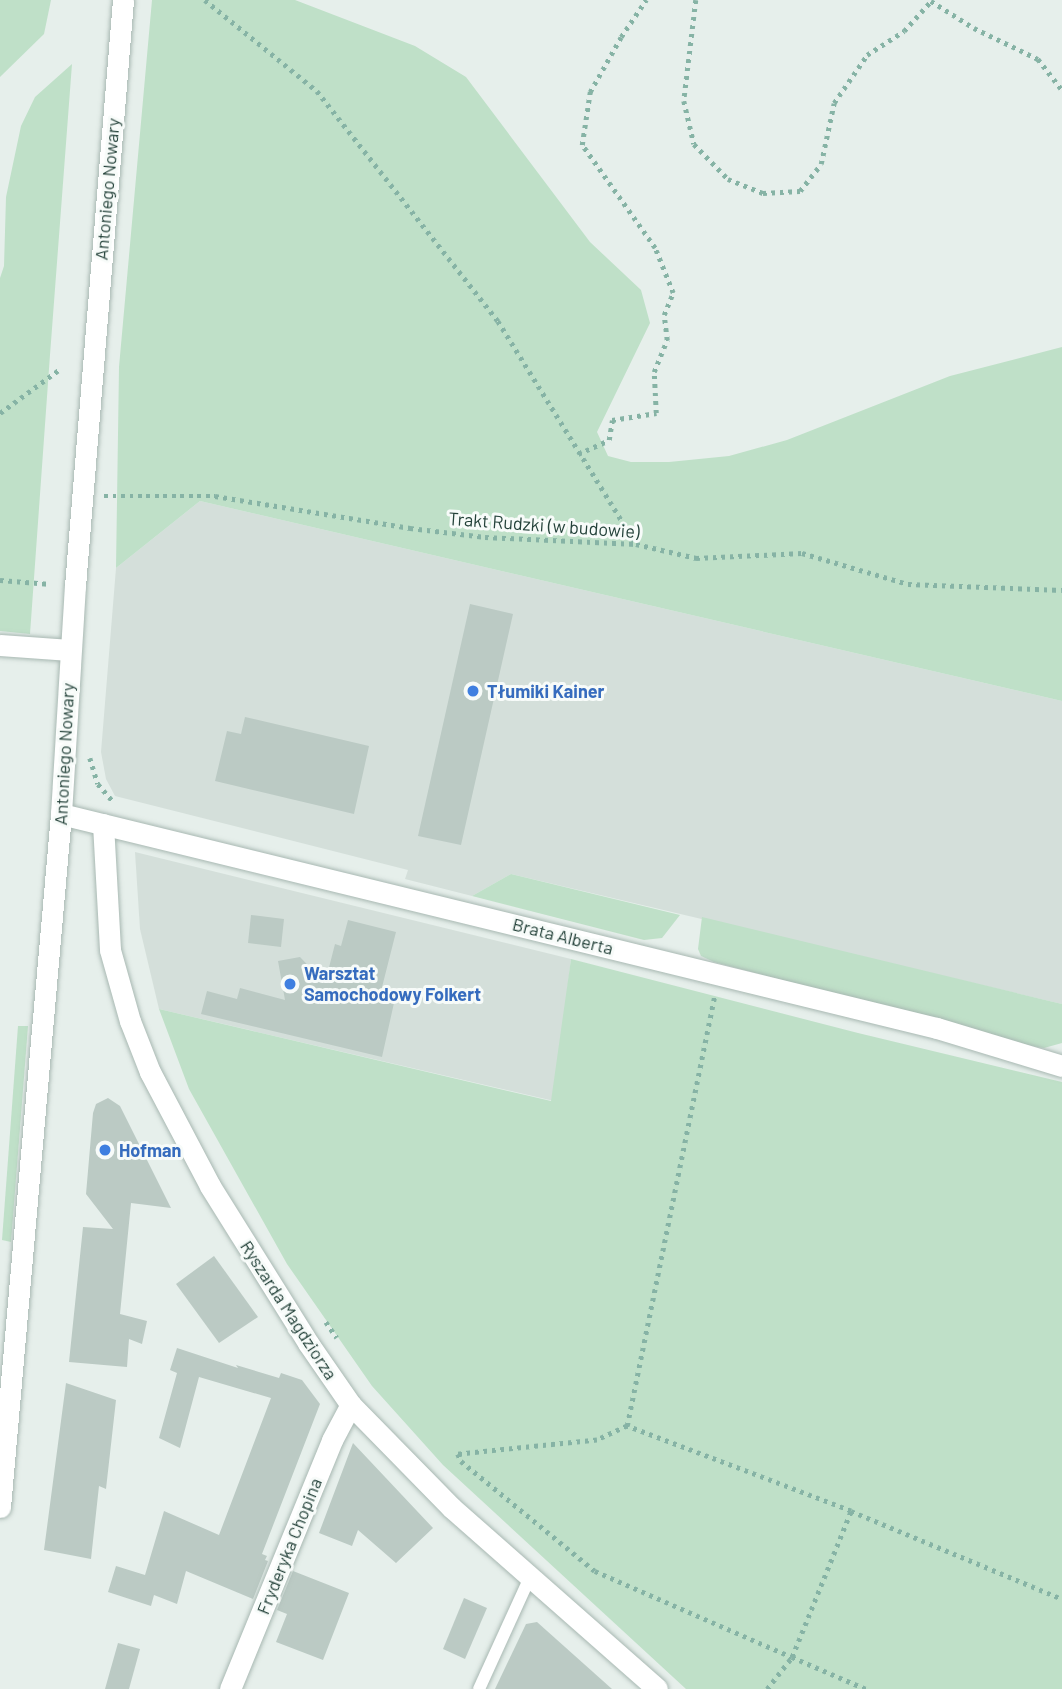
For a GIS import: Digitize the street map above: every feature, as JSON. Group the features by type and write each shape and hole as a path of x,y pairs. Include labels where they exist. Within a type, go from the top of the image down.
{"street":[{"name":"Antoniego Nowary","path":"0,1507 61,814 70,650 123,0"},
{"path":"0,645 70,650"},
{"name":"Brata Alberta","path":"61,814 937,1028 1062,1066"},
{"name":"Ryszarda Magdziorza","path":"103,824 110,950 130,1020 150,1072 210,1186 308,1343 351,1405 452,1508 657,1689"},
{"name":"Fryderyka Chopina","path":"230,1689 332,1440 351,1405"}],"lane":[{"path":"479,1689 530,1577"}],"path":[{"path":"205,0 317,91 498,321 636,544"},
{"path":"578,454 609,440 612,420 656,413 654,372 667,340 664,316 673,293 655,248 582,145 590,92 621,37 646,0"},
{"path":"696,0 684,101 694,144 728,179 763,193 800,191 821,164 834,103 867,55 905,31 931,0 974,28 1038,59 1062,90"},
{"path":"0,413 60,369"},
{"name":"Trakt Rudzki (w budowie)","path":"104,496 215,496 411,528 485,537 636,544 696,558 802,553 908,584 1062,590"},
{"path":"0,580 42,584"},
{"path":"90,747 90,758 98,784 107,797 134,813 129,831"},
{"path":"627,1426 720,975"},
{"path":"318,1311 341,1344"},
{"path":"866,1689 595,1571 461,1461 458,1454 597,1440 627,1426 851,1511 1062,1600"},
{"path":"767,1689 792,1657 851,1511"}],"shaded area":[{"path":"200,501 1062,701 1062,1004 511,874 472,896 405,879 408,870 115,796 106,779 101,752 116,568"},
{"path":"135,852 571,959 554,1101 159,1009 140,929"}],"green space":[{"path":"0,0 51,0 44,34 0,77"},
{"path":"152,0 295,0 415,46 466,77 590,242 641,290 650,323 597,432 608,456 631,462 669,462 729,456 787,440 950,376 1062,347 1062,701 200,501 116,568 119,367"},
{"path":"72,64 30,634 0,631 0,278 4,266 6,197 21,126 35,97"},
{"path":"511,874 680,915 662,938 644,940 472,896"},
{"path":"702,917 1062,1004 1062,1043 1044,1048 1031,1046 714,962 701,956 698,949"},
{"path":"571,959 1062,1082 1062,1689 686,1689 443,1465 372,1386 287,1264 189,1089 159,1009 551,1101"},
{"path":"18,1026 28,1026 11,1242 2,1240"}],"building":[{"path":"470,604 513,614 461,845 418,836"},
{"path":"245,717 369,746 354,814 215,781 227,731 241,734"},
{"path":"251,915 284,919 281,947 248,943"},
{"path":"348,920 396,932 379,999 394,1003 382,1057 201,1014 207,991 237,999 240,988 285,1000 278,961 300,957 325,983 335,944 341,946"},
{"path":"108,1098 120,1106 171,1208 131,1203 120,1314 147,1321 142,1344 129,1339 127,1367 69,1362 83,1227 113,1229 86,1194 93,1113 96,1104"},
{"path":"214,1256 258,1317 219,1343 176,1284"},
{"path":"177,1348 238,1368 236,1365 279,1378 281,1373 302,1380 320,1404 262,1554 267,1556 265,1560 268,1561 253,1599 186,1571 177,1604 154,1595 151,1606 108,1592 116,1566 145,1575 164,1511 219,1535 271,1398 199,1377 180,1448 159,1438 177,1373 170,1370"},
{"path":"66,1383 116,1400 106,1489 99,1486 91,1559 44,1550"},
{"path":"353,1443 433,1528 396,1563 358,1530 352,1546 319,1533"},
{"path":"293,1571 349,1593 323,1660 276,1642 287,1614 277,1610"},
{"path":"464,1598 487,1608 465,1659 443,1649"},
{"path":"537,1622 612,1689 495,1689 526,1624"},
{"path":"118,1643 140,1649 129,1689 105,1689"}],"place":[{"name":"Tłumiki Kainer","path":"473,691"},
{"name":"Warsztat Samochodowy Folkert","path":"290,984"},
{"name":"Hofman","path":"105,1150"}]}
